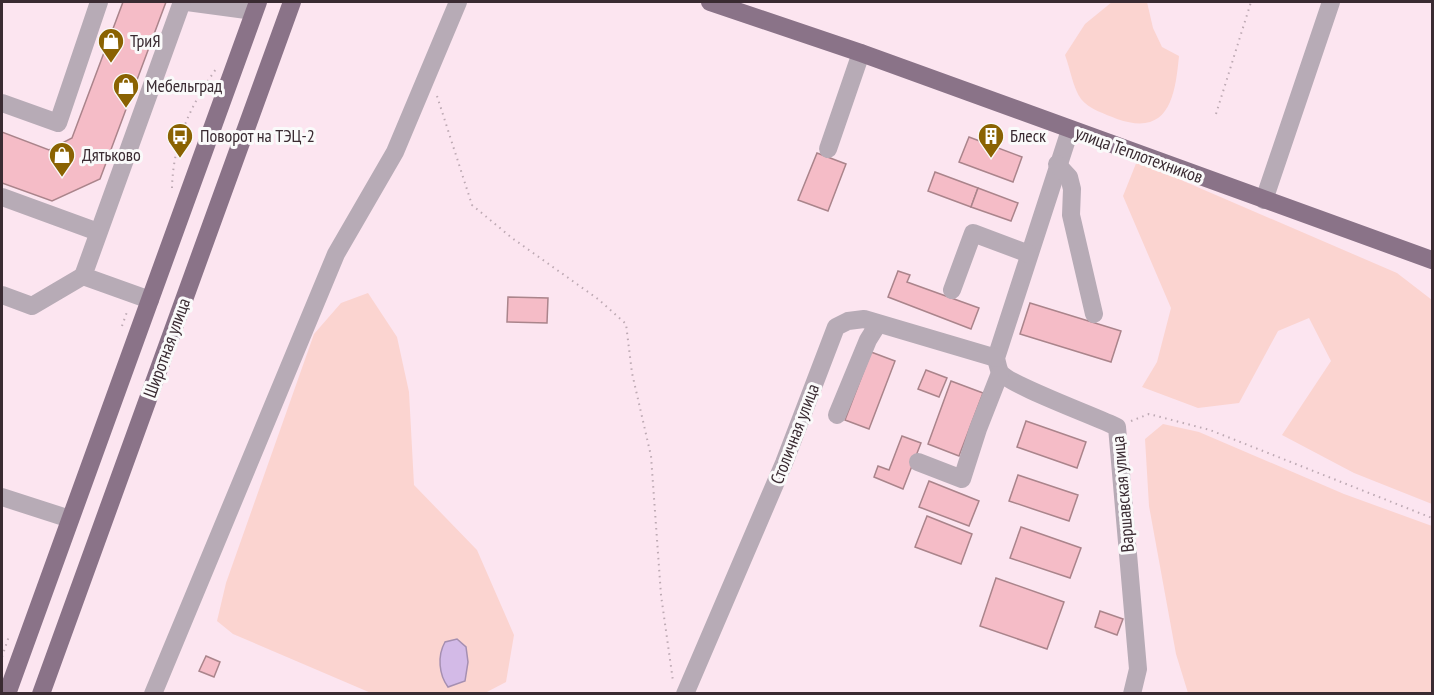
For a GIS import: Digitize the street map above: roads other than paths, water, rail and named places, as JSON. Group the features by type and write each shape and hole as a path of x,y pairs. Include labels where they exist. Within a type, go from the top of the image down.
{"main road":[{"name":"Широтная улица","path":"41,693 292,2"},
{"name":"улица Теплотехников","path":"710,2 861,53 1432,260"},
{"name":"Широтная улица","path":"7,684 70,519 256,6"}],"street":[{"path":"2,103 58,123 99,2"},
{"path":"2,295 32,306 83,276 185,2 256,6"},
{"path":"153,693 336,254 395,152 458,2"},
{"path":"1264,200 1331,2"},
{"path":"828,149 861,53"},
{"path":"918,462 962,479 998,365 1029,254 1070,130"},
{"path":"1057,164 1069,177 1072,189 1071,215 1094,314"},
{"path":"2,197 98,232"},
{"path":"952,290 973,233 1029,254"},
{"path":"83,276 150,300"},
{"name":"Столичная улица","path":"679,688 784,463 836,327 848,321 864,319 998,365"},
{"path":"837,415 868,340 878,324"},
{"name":"Варшавская улица","path":"998,365 1014,383 1088,412 1118,427 1138,669 1132,693"},
{"path":"2,497 70,519"}],"place":[{"name":"ТриЯ","path":"111,64"},
{"name":"Мебельград","path":"126,109"},
{"name":"Поворот на ТЭЦ-2","path":"180,159"},
{"name":"Блеск","path":"991,159"},
{"name":"Дятьково","path":"62,178"}]}
